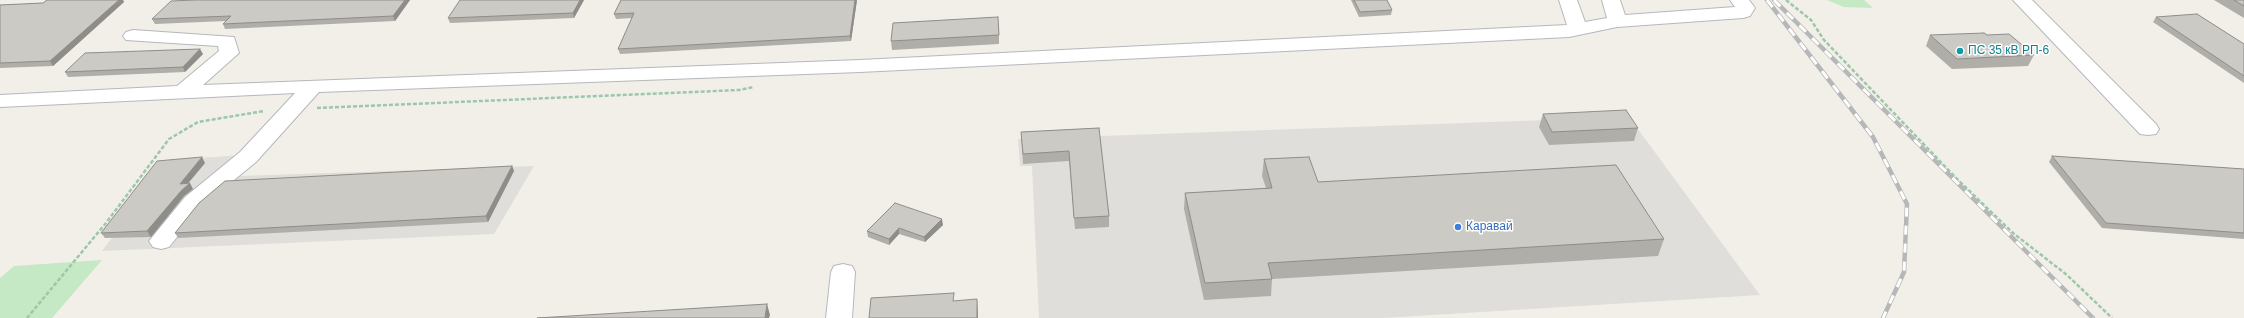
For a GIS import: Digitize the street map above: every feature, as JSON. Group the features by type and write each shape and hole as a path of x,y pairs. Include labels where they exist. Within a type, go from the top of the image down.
{"street":[{"path":"1568,0 1578,29"},
{"path":"1611,0 1617,21"},
{"path":"1705,0 1705,6 1719,13"},
{"path":"0,101 313,86 860,66 1578,29 1617,21 1743,12 1746,8 1739,0"},
{"path":"2022,0 2148,128"},
{"path":"132,36 228,41 229,53 183,92"},
{"path":"162,241 193,202 248,157 313,86"},
{"path":"839,318 842,272"}],"path":[{"path":"1786,0 1811,20 1824,40 1957,179 2013,233 2067,275 2112,318"},
{"path":"27,318 106,223 169,139 198,122 266,111 604,94 739,90 762,85"}],"shaded area":[{"name":"Каравай","path":"1629,117 1760,295 1383,318 1039,318 1032,166 1020,166 1018,139"},
{"path":"243,155 240,176 534,166 494,234 102,251 170,160"}],"green space":[{"path":"1827,0 1864,0 1873,8 1844,7"},
{"path":"102,260 52,318 0,318 0,278 14,266"}],"building":[{"path":"47,0 119,0 50,61 0,63 0,5 43,3"},
{"path":"405,0 393,16 223,24 231,16 152,19 171,1"},
{"path":"460,0 580,0 573,13 448,18"},
{"path":"621,0 855,0 850,36 618,49 634,13 614,14"},
{"path":"1354,0 1387,0 1392,10 1360,12"},
{"path":"2234,0 2244,0 2244,6"},
{"path":"2197,14 2244,44 2244,76 2156,17"},
{"path":"998,17 999,35 891,41 893,23"},
{"path":"1984,33 1987,35 2009,34 2034,55 1957,59 1930,35"},
{"path":"200,49 183,67 65,72 85,53"},
{"path":"1626,110 1638,128 1552,132 1543,114"},
{"path":"1099,128 1109,216 1074,218 1069,151 1023,154 1021,132"},
{"path":"2052,156 2244,169 2244,233 2106,223"},
{"path":"202,157 180,184 190,183 181,191 147,231 101,233 157,161"},
{"name":"Каравай","path":"1309,157 1318,182 1616,165 1664,239 1268,263 1272,279 1205,283 1185,193 1272,188 1264,159"},
{"path":"512,166 486,216 175,233 199,203 225,181"},
{"path":"895,203 942,219 924,237 899,228 889,239 867,231"},
{"path":"954,293 953,301 977,299 977,318 869,318 871,298"},
{"path":"767,304 765,318 537,318"}],"railway":[{"path":"1767,0 1873,137 1907,204 1904,272 1883,318"},
{"path":"1774,0 2093,318"}],"place":[{"name":"ПС 35 кВ РП-6","path":"1960,51"},
{"name":"Каравай","path":"1458,227"}]}
